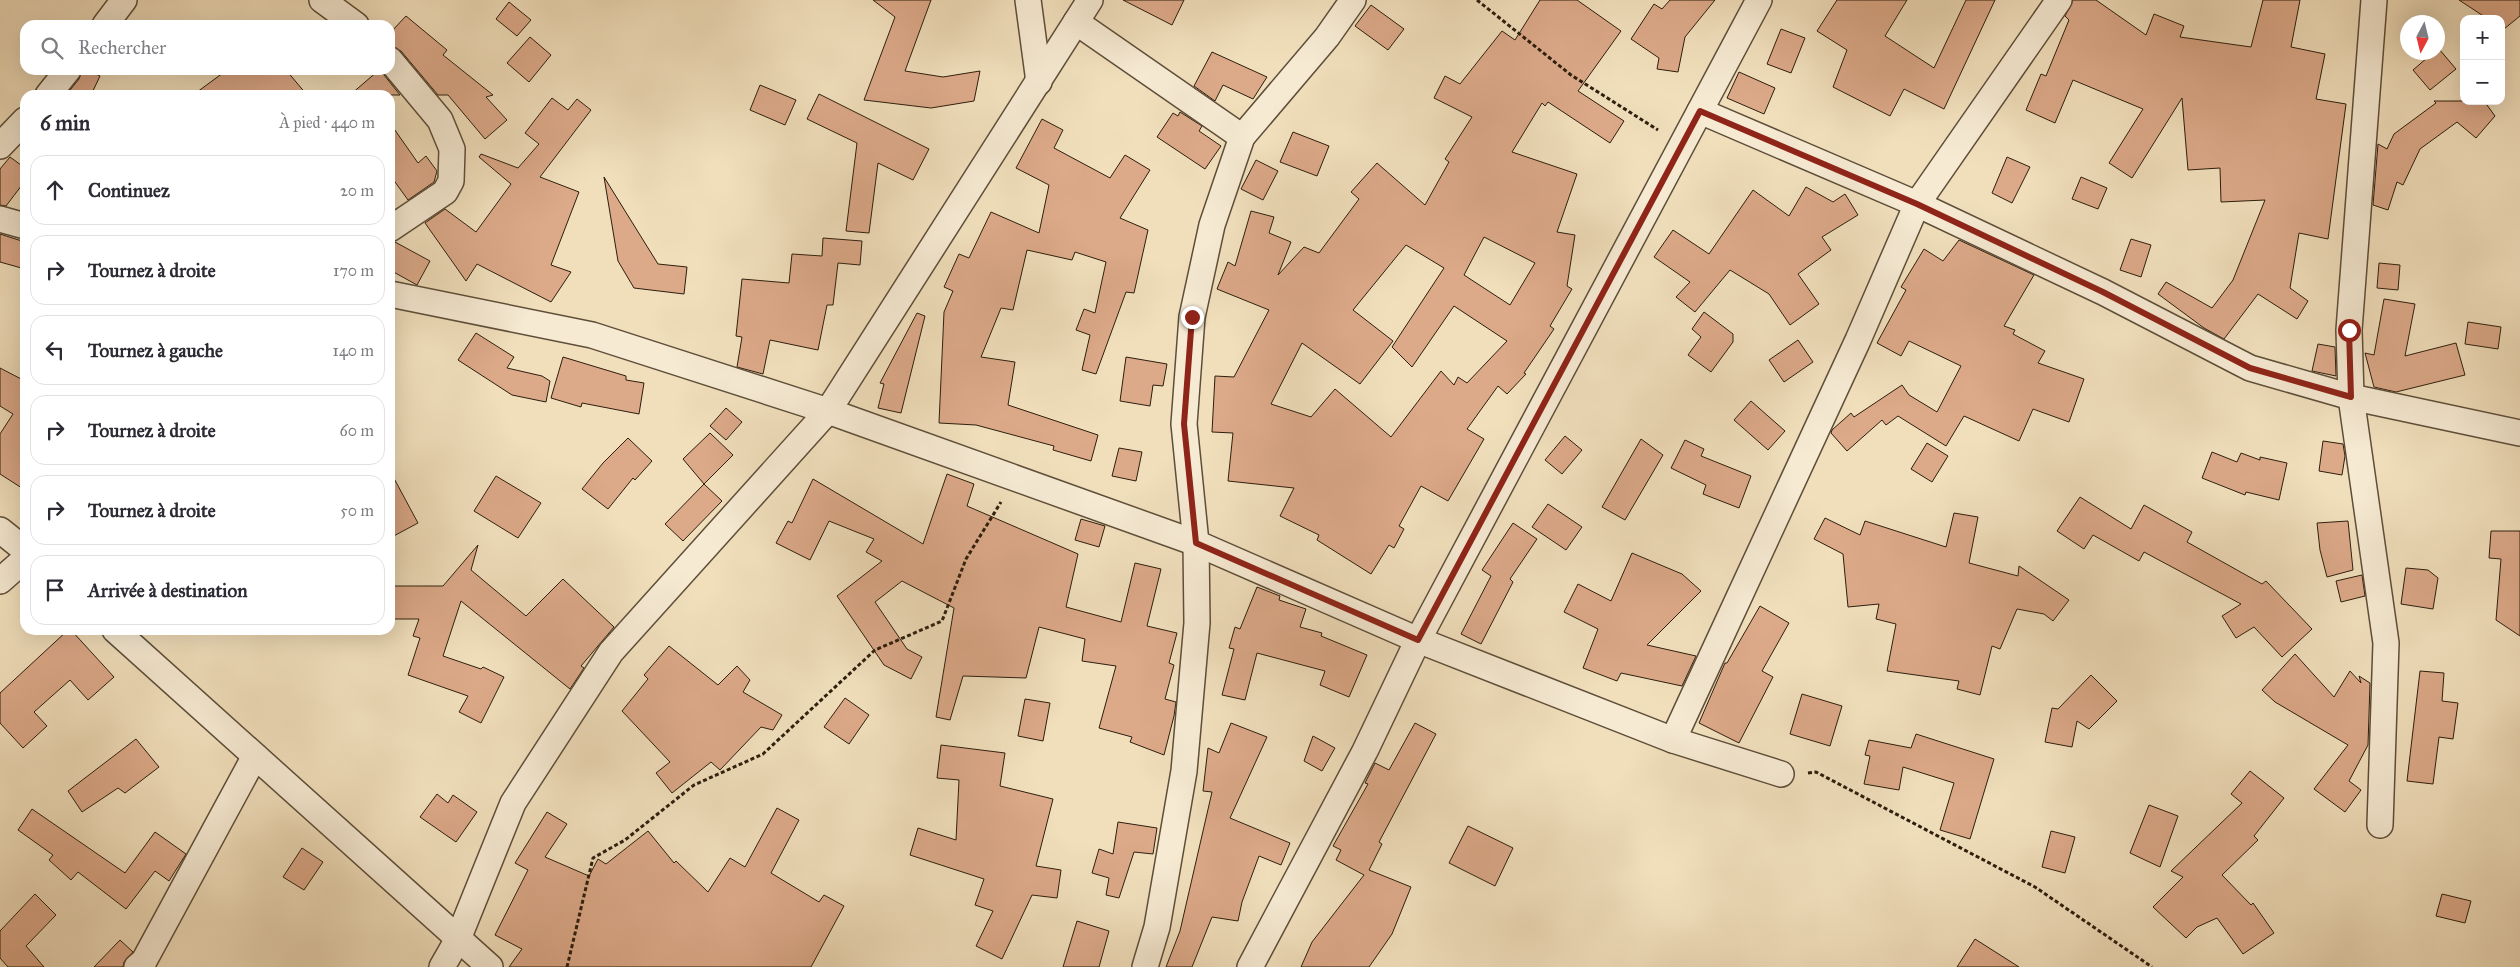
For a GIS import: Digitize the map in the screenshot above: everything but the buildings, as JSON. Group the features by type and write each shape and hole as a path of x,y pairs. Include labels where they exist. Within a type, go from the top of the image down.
{"street":[{"path":"109,20 124,0"},
{"path":"322,0 349,20"},
{"path":"1028,0 1038,82"},
{"path":"442,967 458,939 513,803 611,652 828,411 1090,0"},
{"path":"1145,967 1158,926 1184,771 1197,623 1196,543 1184,424 1192,317 1212,225 1242,137 1327,37 1353,0"},
{"path":"1250,967 1365,750 1418,640 1759,0"},
{"path":"1673,740 1854,349 1917,204 2059,0"},
{"path":"2374,0 2349,330 2351,397 2386,643 2380,825"},
{"path":"1076,22 1242,137"},
{"path":"395,66 440,120 452,149 451,181 445,192 395,226"},
{"path":"52,90 64,75"},
{"path":"1700,111 1917,204 2103,292 2250,368 2351,397 2520,433"},
{"path":"0,146 20,125"},
{"path":"0,219 20,225"},
{"path":"395,295 592,335 828,411 1196,543 1418,640 1673,740 1781,774"},
{"path":"0,530 20,546"},
{"path":"0,581 20,563"},
{"path":"121,635 490,967"},
{"path":"137,967 144,961 255,756"}],"path":[{"path":"1477,0 1571,75 1682,146"},
{"path":"567,967 593,858 625,840 694,785 763,754 875,650 942,621 966,559 1015,477"},
{"path":"1781,774 1816,772 2035,887 2152,967"}],"route":[{"path":"1192,317 1184,424 1196,543 1418,640 1700,111 1917,204 2103,292 2250,368 2351,397 2349,330"}]}
